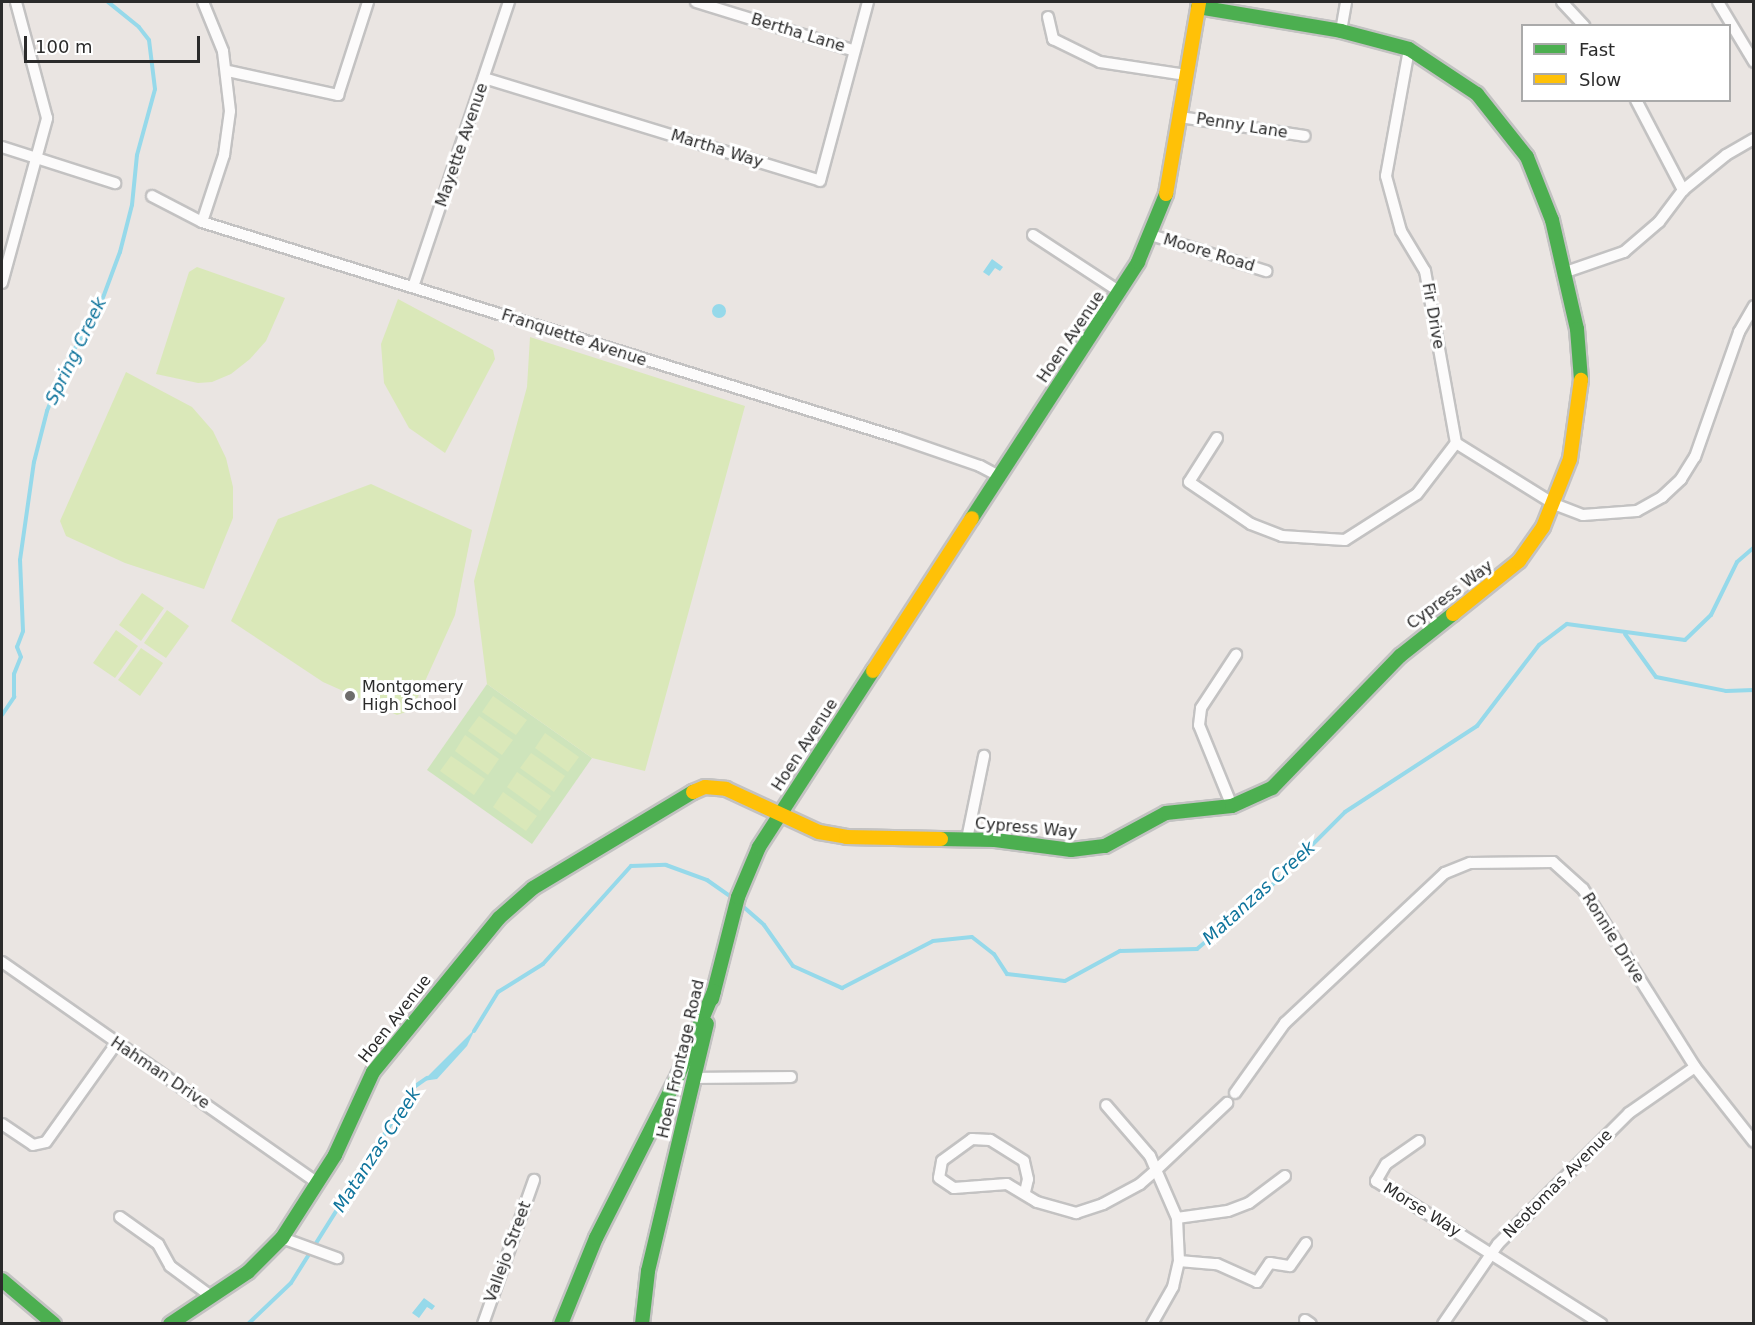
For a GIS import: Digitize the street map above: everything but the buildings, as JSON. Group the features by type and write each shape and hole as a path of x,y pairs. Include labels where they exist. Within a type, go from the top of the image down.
{"main road":[{"name":"Cypress Way","path":"781,813 835,836 967,839 1082,850 1115,842 1166,813 1232,806 1272,788 1407,650 1501,579 1536,538 1554,504 1576,433 1581,386 1579,341 1547,202 1517,142 1467,85 1409,49 1341,31 1198,4"},
{"name":"Hoen Avenue","path":"170,1323 248,1272 282,1238 318,1183 378,1066 480,940 524,895 697,789 726,789 781,813 1120,292 1151,236 1164,203 1198,4"},
{"name":"Hoen Frontage Road","path":"642,1323 648,1271 730,923 745,874 781,813"},
{"path":"561,1323 596,1238 672,1087 714,991"},
{"path":"2,1280 54,1323"}],"street":[{"path":"2,283 45,136 46,109 16,2"},
{"path":"202,222 227,143 228,71 219,35 203,2"},
{"path":"228,71 338,95 368,2"},
{"name":"Mayette Avenue","path":"413,287 509,2"},
{"name":"Bertha Lane","path":"696,2 852,50 868,2"},
{"path":"1341,31 1346,2"},
{"path":"1562,2 1582,24"},
{"path":"1718,2 1754,62"},
{"path":"1048,17 1053,39 1100,62 1186,75"},
{"name":"Fir Drive","path":"1409,49 1386,176 1401,231 1425,271 1456,442"},
{"name":"Martha Way","path":"484,78 820,181 852,50"},
{"path":"1637,102 1683,190"},
{"name":"Penny Lane","path":"1180,117 1305,136"},
{"path":"1563,273 1624,252 1659,222 1683,190 1726,155 1754,139"},
{"path":"2,147 115,183"},
{"name":"Franquette Avenue","path":"152,196 202,222 899,438 980,466 999,476"},
{"path":"1033,235 1120,292"},
{"name":"Moore Road","path":"1151,236 1266,271"},
{"path":"1217,438 1189,482 1251,524 1282,536 1346,540 1417,494 1456,442 1554,504 1583,515 1636,511 1662,497 1681,478 1695,457 1739,332 1754,306"},
{"path":"1232,806 1199,725 1201,708 1236,655"},
{"path":"967,839 984,756"},
{"name":"Ronnie Drive","path":"1235,1093 1285,1023 1445,873 1470,863 1553,862 1583,889 1695,1067 1754,1142"},
{"name":"Hahman Drive","path":"2,962 116,1044 318,1183"},
{"path":"2,1124 33,1145 46,1142 116,1044"},
{"name":"Neotomas Avenue","path":"1443,1323 1490,1253 1629,1113 1695,1067"},
{"path":"694,1077 791,1077"},
{"path":"1025,1192 1028,1179 1024,1161 990,1140 972,1139 942,1161 939,1178 949,1187 1007,1184 1025,1192 1037,1202 1076,1213 1103,1204 1140,1184 1227,1103"},
{"path":"1106,1105 1150,1156 1177,1218 1179,1261 1169,1295 1152,1323"},
{"name":"Morse Way","path":"1419,1141 1386,1164 1376,1181 1490,1253"},
{"path":"1177,1218 1228,1211 1249,1203 1286,1176"},
{"name":"Vallejo Street","path":"483,1323 534,1180"},
{"path":"120,1218 158,1244 170,1266 212,1297"},
{"path":"282,1238 325,1257 337,1258"},
{"path":"1179,1261 1217,1264 1257,1282 1270,1263 1290,1266 1306,1244"},
{"path":"1490,1253 1601,1323"}],"green space":[{"path":"197,267 285,298 266,341 250,359 231,374 212,382 198,383 156,374 189,272"},
{"path":"398,299 493,350 495,359 445,453 409,428 384,383 381,344"},
{"path":"530,337 745,406 645,771 592,758 487,684 474,581 527,387"},
{"path":"126,372 192,407 213,431 226,458 233,487 233,518 204,589 125,563 66,536 60,521"},
{"path":"371,484 472,530 455,615 412,710 397,715 323,682 231,621 278,519"},
{"path":"142,593 164,608 141,641 119,625"},
{"path":"167,610 189,626 166,658 144,643"},
{"path":"116,630 138,646 115,678 93,663"},
{"path":"141,648 163,663 140,696 118,680"},
{"path":"487,684 592,758 532,844 427,770"},
{"path":"493,696 527,720 516,735 482,712"},
{"path":"479,716 513,740 502,755 468,731"},
{"path":"545,733 579,757 568,772 535,748"},
{"path":"465,735 499,759 488,775 455,751"},
{"path":"531,753 565,776 554,792 520,768"},
{"path":"451,756 485,779 474,795 440,771"},
{"path":"517,772 551,796 540,811 507,787"},
{"path":"503,792 537,816 526,831 493,807"}],"water":[{"path":"992,259 1003,267 1000,271 995,268 989,276 983,272"},
{"path":"719,304 724,306 726,311 724,316 719,318 714,316 712,311 714,306"},
{"path":"475,1029 467,1046 437,1079 423,1081"},
{"path":"424,1298 435,1306 432,1310 427,1307 419,1318 412,1313"}],"waterway":[{"name":"Spring Creek","path":"2,715 14,697 14,674 21,657 17,647 23,631 20,560 34,462 47,411 67,361 98,311 120,252 132,205 137,155 155,89 149,40 139,27 108,2"},
{"name":"Matanzas Creek","path":"739,903 764,925 793,966 842,988 933,941 972,937 994,954 1007,974 1065,981 1120,951 1197,949 1270,887 1345,812 1477,726 1539,645 1567,624 1685,640 1711,615 1737,562 1754,547"},
{"path":"1625,634 1656,677 1726,691 1754,690"},
{"name":"Matanzas Creek","path":"474,1031 498,992 543,964 631,866 666,865 707,880 733,898"},
{"name":"Matanzas Creek","path":"248,1324 291,1283 414,1087 427,1078"}],"traffic: fast":[{"path":"1198,7 1341,31 1409,49 1477,94 1527,157 1552,220 1577,329 1581,380"},
{"path":"972,518 1138,262 1166,194"},
{"path":"941,839 995,840 1071,850 1105,846 1166,813 1232,806 1272,788 1400,656 1453,614"},
{"path":"712,999 738,897 759,847 873,671"},
{"path":"170,1324 248,1272 282,1238 335,1155 373,1072 499,918 533,888 693,792"},
{"path":"561,1324 596,1238 678,1076 714,991"},
{"path":"642,1324 648,1271 707,1024"},
{"path":"2,1280 54,1324"}],"traffic: slow":[{"path":"1166,194 1199,2"},
{"path":"1453,614 1519,561 1543,527 1570,459 1581,380"},
{"path":"873,671 972,518"},
{"path":"693,792 705,787 726,789 819,832 846,837 941,839"}],"place":[{"name":"Montgomery High School","path":"350,696"}]}
